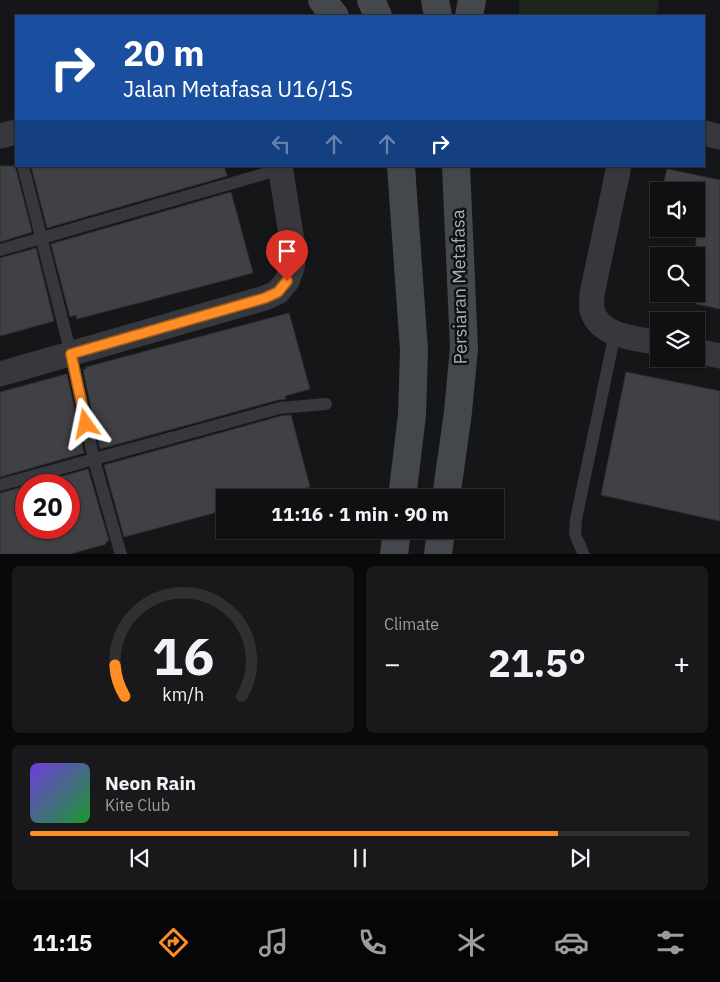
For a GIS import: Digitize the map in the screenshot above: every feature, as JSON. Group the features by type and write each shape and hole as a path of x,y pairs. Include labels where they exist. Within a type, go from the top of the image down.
{"main road":[{"path":"322,0 334,15"},
{"path":"371,0 378,15"},
{"path":"435,0 438,15"},
{"path":"469,15 472,0"},
{"path":"401,167 414,350 412,415 403,489"},
{"name":"Persiaran Metafasa","path":"447,489 458,412 464,348 456,167"},
{"path":"394,554 396,539"},
{"path":"438,554 440,539"}],"street":[{"path":"705,133 720,137"},
{"path":"619,167 592,294 592,311 605,329 615,334 650,341"},
{"path":"0,374 265,298 278,292 287,281 292,268 294,253 280,168"},
{"path":"705,353 720,356"}],"lane":[{"path":"23,167 43,238 71,354 94,460 122,554"},
{"path":"0,250 280,168"},
{"path":"584,554 575,534 576,519 615,334"},
{"path":"0,485 280,408 326,404"}],"shaded area":[{"path":"519,0 659,0 656,15 519,15"}],"building":[{"path":"0,166 15,166 32,232 0,242"},
{"path":"31,167 224,167 227,176 47,228"},
{"path":"667,169 720,180 720,309 696,304 696,302 705,302 705,247 696,247 696,237 705,237 705,182 664,182"},
{"path":"231,192 253,273 77,319 76,315 70,317 51,244"},
{"path":"36,248 54,321 0,336 0,258"},
{"path":"289,313 310,389 285,396 286,399 100,449 83,370 86,367"},
{"path":"626,372 720,391 720,521 601,495"},
{"path":"67,374 84,453 0,477 0,392"},
{"path":"291,415 310,487 303,489 216,489 216,512 124,537 104,465 281,416"},
{"path":"88,469 109,541 106,544 71,554 0,554 0,493 15,489 15,539 80,539 80,474 70,474"}],"route":[{"path":"86,424 71,354 265,298 278,292 287,281"}]}
